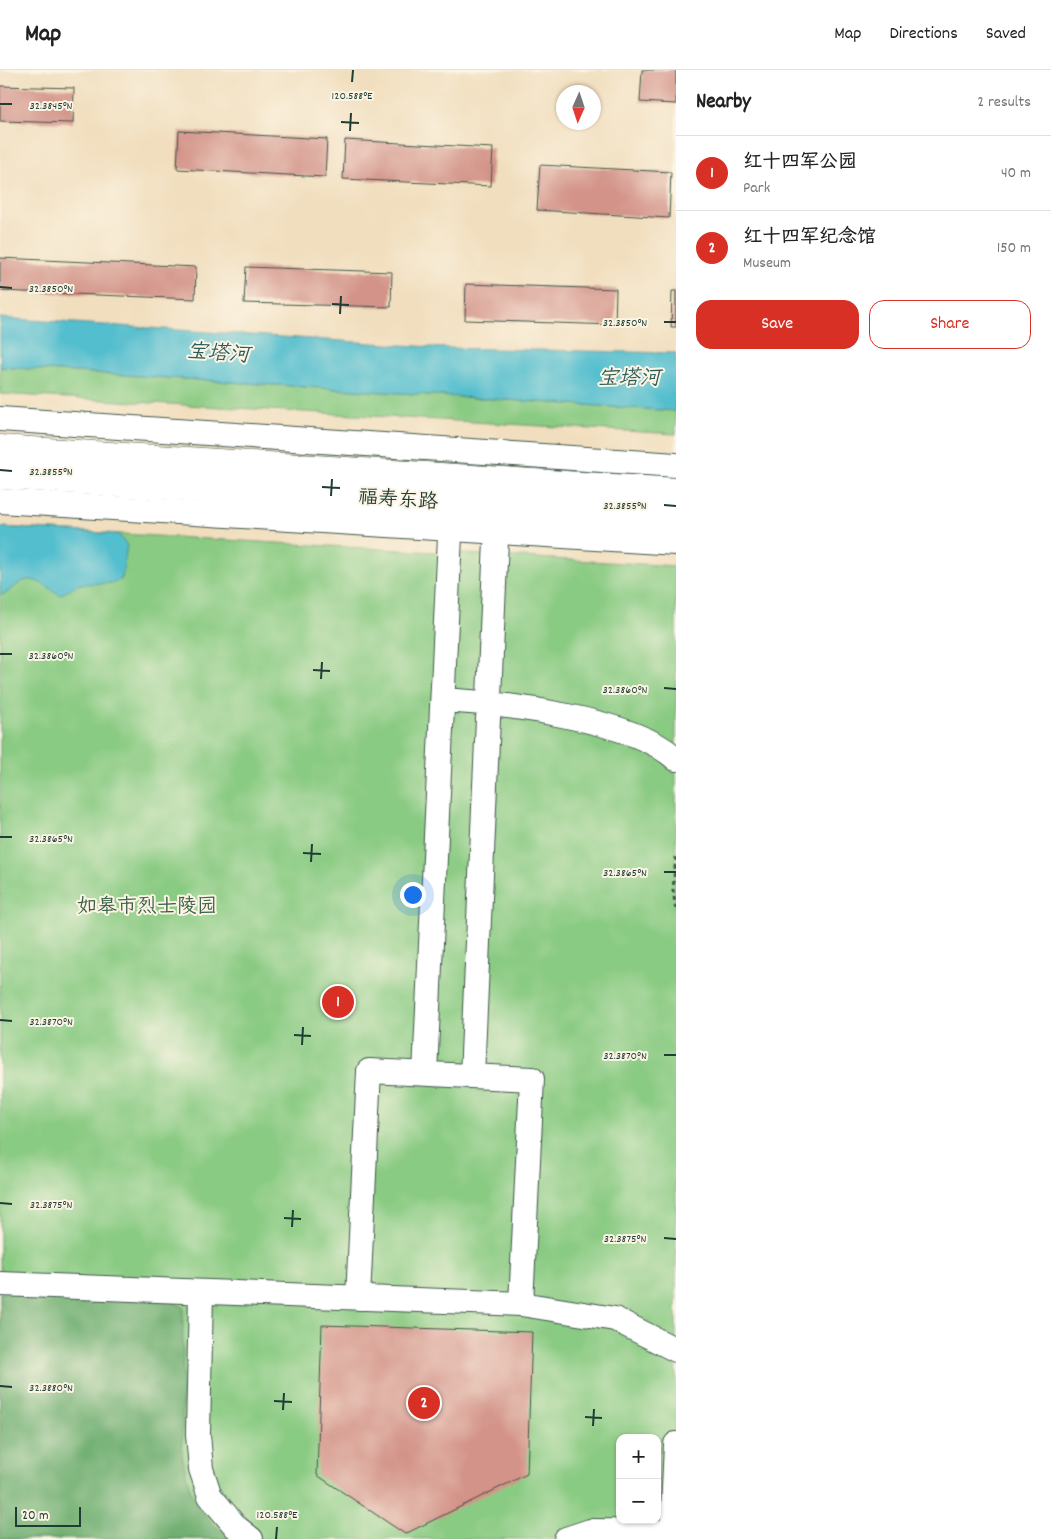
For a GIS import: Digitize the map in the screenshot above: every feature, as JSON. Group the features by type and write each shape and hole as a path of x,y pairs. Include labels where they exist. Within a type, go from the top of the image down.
{"main road":[{"name":"福寿东路","path":"0,449 676,492"},
{"name":"福寿东路","path":"0,475 497,520 676,519"}],"street":[{"path":"0,419 676,465"},
{"path":"0,501 451,516 425,1073"},
{"path":"472,1076 497,520 676,543"},
{"path":"443,700 488,702 624,729 676,759"},
{"path":"358,1298 369,1071 425,1073 532,1079 522,1304"},
{"path":"0,1284 522,1304 615,1319 676,1350"},
{"path":"201,1293 198,1434 201,1469 210,1496 236,1527 251,1539"},
{"path":"566,1539 590,1531 674,1532 676,1444"}],"path":[{"path":"676,857 673,890 676,910"}],"green space":[{"path":"0,367 676,411 676,434 0,394"},
{"name":"如皋市烈士陵园","path":"0,527 676,566 676,1539 0,1539"},
{"path":"0,1293 165,1298 183,1307 182,1456 191,1494 212,1524 233,1539 0,1539"}],"water":[{"name":"宝塔河","path":"0,318 446,348 676,353 676,411 0,367"},
{"path":"0,527 118,534 127,545 122,579 111,583 79,584 60,595 41,583 30,580 20,583 8,592 0,595"}],"building":[{"path":"642,70 676,70 676,104 640,102"},
{"path":"0,86 74,88 73,123 0,121"},
{"path":"179,131 327,139 325,177 177,169"},
{"path":"345,140 493,148 491,186 343,179"},
{"path":"540,165 671,172 669,218 537,210"},
{"path":"0,258 196,267 195,299 0,291"},
{"path":"246,267 392,272 391,307 244,303"},
{"path":"466,284 616,289 615,325 465,320"},
{"path":"672,291 676,291 676,327 671,327"},
{"path":"322,1325 532,1332 527,1474 405,1534 317,1475"}],"place":[{"name":"红十四军公园","path":"338,1002"},
{"name":"红十四军纪念馆","path":"424,1403"}]}
